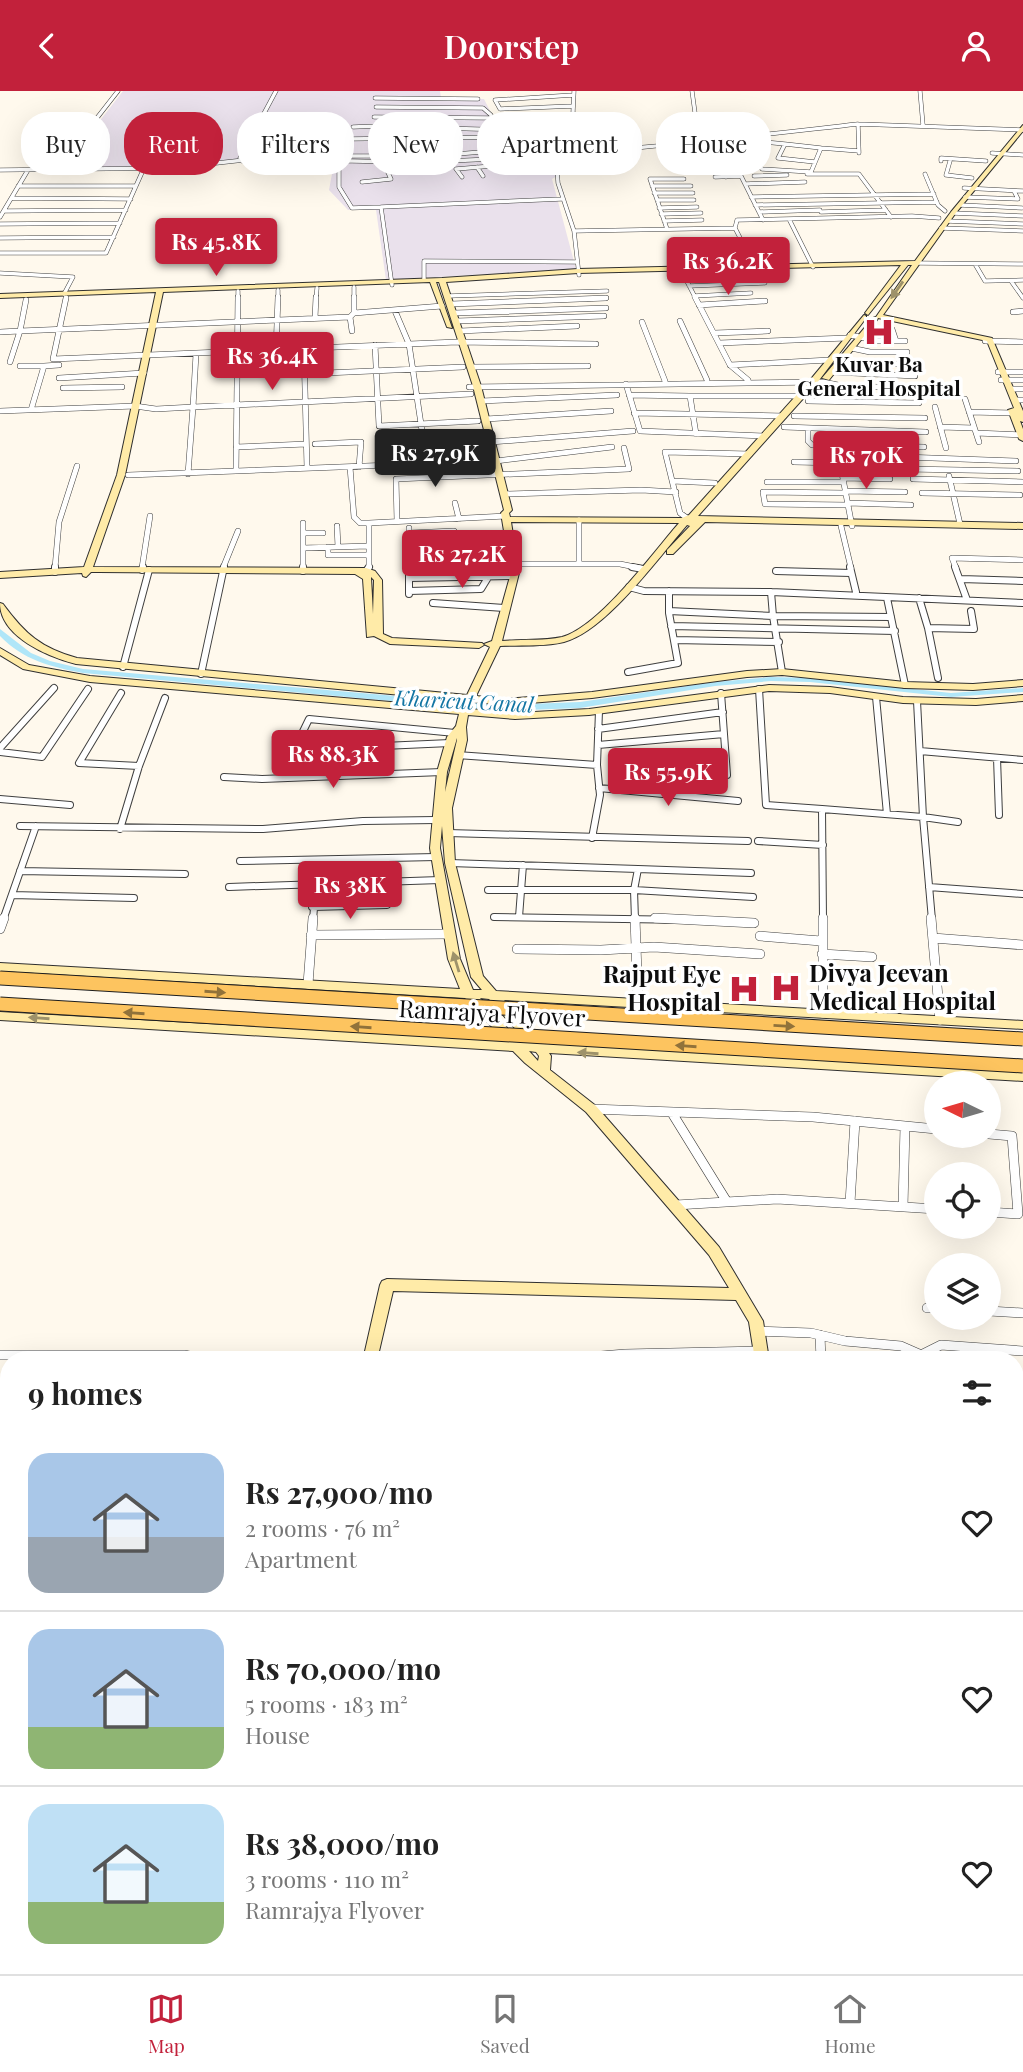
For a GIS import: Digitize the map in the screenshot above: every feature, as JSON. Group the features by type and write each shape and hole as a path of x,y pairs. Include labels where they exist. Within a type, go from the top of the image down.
{"main road":[{"name":"Ramrajya Flyover","path":"0,978 1023,1039"},
{"name":"Ramrajya Flyover","path":"0,1005 1023,1066"}],"street":[{"path":"102,112 118,91"},
{"path":"265,112 276,91"},
{"path":"406,112 410,91"},
{"path":"375,98 476,98 475,91"},
{"path":"692,91 695,112"},
{"path":"920,91 923,125"},
{"path":"573,98 500,109 495,100 573,98"},
{"path":"376,107 483,108 486,112"},
{"path":"632,588 784,415 819,381 830,360 996,153 1020,129 1023,119"},
{"path":"771,142 859,152 858,124"},
{"path":"771,134 858,124 1020,129"},
{"path":"785,144 778,158 815,162"},
{"path":"771,170 811,172 821,148"},
{"path":"949,212 960,205 972,179 986,160 996,153 1023,155"},
{"path":"942,160 986,160"},
{"path":"940,184 950,161"},
{"path":"462,177 456,169 477,167"},
{"path":"0,170 21,170"},
{"path":"801,174 825,219"},
{"path":"754,176 859,174 891,217"},
{"path":"925,174 937,202 949,212 1023,216"},
{"path":"0,217 25,175"},
{"path":"0,253 106,253 141,175"},
{"path":"337,175 341,195 352,208 561,199"},
{"path":"362,182 390,180 389,175"},
{"path":"556,175 561,199 573,231 578,273"},
{"path":"946,175 972,179"},
{"path":"715,177 741,176 763,220"},
{"path":"667,229 650,179 684,179"},
{"path":"745,184 805,182"},
{"path":"652,186 691,185"},
{"path":"18,186 136,186"},
{"path":"968,188 1023,191"},
{"path":"965,197 1018,199 1014,191"},
{"path":"654,193 693,193"},
{"path":"751,197 934,194"},
{"path":"12,198 131,199"},
{"path":"657,200 694,200"},
{"path":"755,205 937,202"},
{"path":"960,205 1022,208"},
{"path":"381,207 391,283"},
{"path":"659,208 698,207"},
{"path":"759,212 886,209"},
{"path":"4,211 126,210"},
{"path":"662,214 701,213"},
{"path":"755,267 735,228 737,220 891,217 1023,224"},
{"path":"789,219 812,266"},
{"path":"472,387 819,381 832,372 877,318 941,228 943,219"},
{"path":"664,221 702,220"},
{"path":"0,224 120,223"},
{"path":"573,231 735,228"},
{"path":"941,228 1023,231"},
{"path":"0,239 114,237"},
{"path":"577,262 424,261 430,281 460,342 492,461 500,511 508,517 1023,528"},
{"path":"0,298 755,267 895,263 1023,264"},
{"path":"975,264 985,281 1023,280"},
{"path":"680,270 730,365 748,380"},
{"path":"0,273 73,277 65,296 53,359 460,342 596,344"},
{"path":"442,281 460,331 460,342"},
{"path":"1011,281 1023,298"},
{"path":"165,292 354,287 391,283"},
{"path":"689,286 765,283"},
{"path":"352,331 354,287"},
{"path":"315,318 317,288"},
{"path":"276,350 278,290"},
{"path":"236,471 238,291"},
{"path":"449,300 607,291"},
{"path":"87,572 121,475 165,292"},
{"path":"694,296 751,293"},
{"path":"0,298 26,300 65,296"},
{"path":"449,300 606,298"},
{"path":"10,362 26,300"},
{"path":"699,305 765,302"},
{"path":"0,332 315,318 442,306"},
{"path":"455,317 606,308"},
{"path":"395,311 409,344 419,396 427,464"},
{"path":"1013,311 1023,311"},
{"path":"866,315 989,342 1023,342"},
{"path":"455,317 604,316"},
{"path":"680,321 708,380"},
{"path":"642,322 665,381"},
{"path":"460,331 577,326"},
{"path":"892,329 896,341"},
{"path":"713,333 768,331"},
{"path":"719,343 849,337 905,341"},
{"path":"940,427 1022,437 1018,418 989,342"},
{"path":"375,345 379,426 611,411"},
{"path":"851,348 870,352 906,352"},
{"path":"304,349 307,468"},
{"path":"188,474 195,354"},
{"path":"98,572 128,475 144,373 151,355"},
{"path":"730,365 830,360"},
{"path":"842,360 863,364 909,364"},
{"path":"20,366 59,365"},
{"path":"303,374 522,365 588,366"},
{"path":"31,410 44,366"},
{"path":"79,390 86,366"},
{"path":"832,372 915,376"},
{"path":"1003,376 1023,372"},
{"path":"59,379 144,373"},
{"path":"1003,376 1023,380"},
{"path":"1003,376 1019,400 1018,418"},
{"path":"0,411 307,403 419,396 472,387 665,381 819,381 843,386 913,388"},
{"path":"626,384 640,431 766,436"},
{"path":"63,388 79,390 121,387"},
{"path":"472,387 481,401 482,420 491,442 492,461"},
{"path":"1011,389 1023,389"},
{"path":"629,395 770,394 919,403"},
{"path":"481,401 617,395"},
{"path":"690,396 696,434"},
{"path":"222,573 362,573 367,578 370,637 383,644 472,647 518,643 523,646 555,646 581,639 612,616 643,569 794,416 804,398"},
{"path":"965,399 979,442"},
{"path":"935,407 946,448"},
{"path":"634,412 784,415"},
{"path":"969,412 1018,418"},
{"path":"794,416 925,418"},
{"path":"783,427 926,432"},
{"path":"808,429 808,441 812,445 924,447"},
{"path":"491,442 633,431"},
{"path":"315,444 361,442 359,467"},
{"path":"236,447 306,445"},
{"path":"128,475 492,461 612,447"},
{"path":"397,521 396,479 629,469 624,448"},
{"path":"691,521 680,513 665,452 750,454"},
{"path":"904,457 1016,461"},
{"path":"944,458 960,524"},
{"path":"538,461 541,472"},
{"path":"794,462 898,466"},
{"path":"840,464 851,524"},
{"path":"55,572 59,522 77,466"},
{"path":"350,467 354,517 357,522 522,516 841,526 960,524 1023,528"},
{"path":"906,468 1018,471"},
{"path":"495,474 508,510 514,576 496,644 468,699 442,772 436,820 436,857 453,959 468,993 529,1060 544,1069 592,1109 714,1251 755,1321 761,1351"},
{"path":"766,482 890,479"},
{"path":"913,479 1023,482"},
{"path":"672,481 715,483"},
{"path":"504,494 641,490 676,492"},
{"path":"905,492 763,492 765,504 911,505"},
{"path":"922,493 1020,495"},
{"path":"455,503 459,519"},
{"path":"123,667 146,571 150,516"},
{"path":"579,520 579,564"},
{"path":"303,523 303,571"},
{"path":"0,577 55,572 362,573 369,568 369,523"},
{"path":"337,526 338,547"},
{"path":"841,526 856,592"},
{"path":"201,674 222,573 238,531"},
{"path":"454,531 409,531 409,593 477,590 484,587 489,576 488,555"},
{"path":"303,533 323,533"},
{"path":"409,546 456,544"},
{"path":"303,548 368,546"},
{"path":"328,547 328,555 369,555"},
{"path":"410,562 467,562 488,555 511,554"},
{"path":"967,600 953,558 1023,560"},
{"path":"513,564 620,564 643,569"},
{"path":"776,571 851,573"},
{"path":"0,577 87,572"},
{"path":"409,578 514,576"},
{"path":"961,579 1023,581"},
{"path":"632,588 1023,603"},
{"path":"628,672 678,663 669,611 670,591"},
{"path":"771,592 782,672"},
{"path":"887,598 905,685"},
{"path":"919,598 938,678"},
{"path":"433,603 504,608"},
{"path":"0,606 17,631 34,646 76,661 468,699 534,701 782,672 905,685 973,687 1023,683"},
{"path":"669,611 773,616 891,617"},
{"path":"928,628 974,629 971,611"},
{"path":"671,626 895,631"},
{"path":"674,641 779,642"},
{"path":"0,651 26,667 90,679 515,716 599,711 759,689 830,691 917,701 976,702 1023,698"},
{"path":"0,750 54,688"},
{"path":"0,750 42,757 88,689"},
{"path":"759,689 766,805 958,822"},
{"path":"121,693 79,763 139,766"},
{"path":"721,693 727,775"},
{"path":"876,697 887,814"},
{"path":"120,829 139,766 165,698"},
{"path":"917,701 923,817 940,1020"},
{"path":"592,838 599,787 599,711"},
{"path":"598,729 723,712"},
{"path":"455,734 293,750 309,719 455,734 462,740 447,808 448,833 450,863 477,977 490,995 541,1049 545,1056 544,1069"},
{"path":"598,745 724,734"},
{"path":"920,751 1023,760"},
{"path":"457,755 597,765"},
{"path":"997,758 999,815"},
{"path":"224,777 262,779 442,772"},
{"path":"599,787 738,801"},
{"path":"0,799 70,805"},
{"path":"822,809 823,1013"},
{"path":"20,826 263,829 363,821 436,820"},
{"path":"0,929 36,826"},
{"path":"448,833 748,841"},
{"path":"758,841 823,845"},
{"path":"240,862 436,857"},
{"path":"308,983 312,907 318,860"},
{"path":"450,863 751,873"},
{"path":"519,917 523,865"},
{"path":"638,869 634,890 638,1002"},
{"path":"20,871 185,874"},
{"path":"229,887 396,879 440,880"},
{"path":"929,887 1023,894"},
{"path":"488,890 634,890 753,897"},
{"path":"12,895 134,898"},
{"path":"312,907 387,905"},
{"path":"495,917 635,917 754,923"},
{"path":"311,935 449,934"},
{"path":"760,936 821,941"},
{"path":"933,938 1023,946"},
{"path":"517,949 654,947 761,954"},
{"path":"822,954 872,957"},
{"path":"0,967 1023,1025"},
{"path":"0,1016 1023,1076"},
{"path":"592,1109 813,1117 924,1128"},
{"path":"672,1113 727,1202"},
{"path":"850,1203 855,1121"},
{"path":"903,1206 905,1126"},
{"path":"1001,1135 1012,1136 1018,1214 1001,1213"},
{"path":"676,1205 777,1199 924,1208"},
{"path":"372,1351 387,1285 740,1294"},
{"path":"1001,1312 1023,1313"},
{"path":"757,1331 820,1335 845,1341 901,1346 912,1351"},
{"path":"820,1335 821,1351"},
{"path":"929,1351 942,1345 1023,1351"}],"shaded area":[{"path":"123,91 440,91 441,98 484,99 490,112 477,112 477,175 558,175 552,179 576,269 386,280 376,210 348,210 329,190 332,175 354,175 354,112 237,112 237,162 223,163 223,112 124,112 124,167 110,168 110,112 107,112"}],"waterway":[{"name":"Kharicut Canal","path":"0,631 28,655 47,663 83,671 501,708 580,705 715,684 771,679 810,680 951,695 1023,690"}],"place":[{"name":"Kuvar Ba General Hospital","path":"879,332"},
{"name":"Divya Jeevan Medical Hospital","path":"786,988"},
{"name":"Rajput Eye Hospital","path":"744,989"}]}
